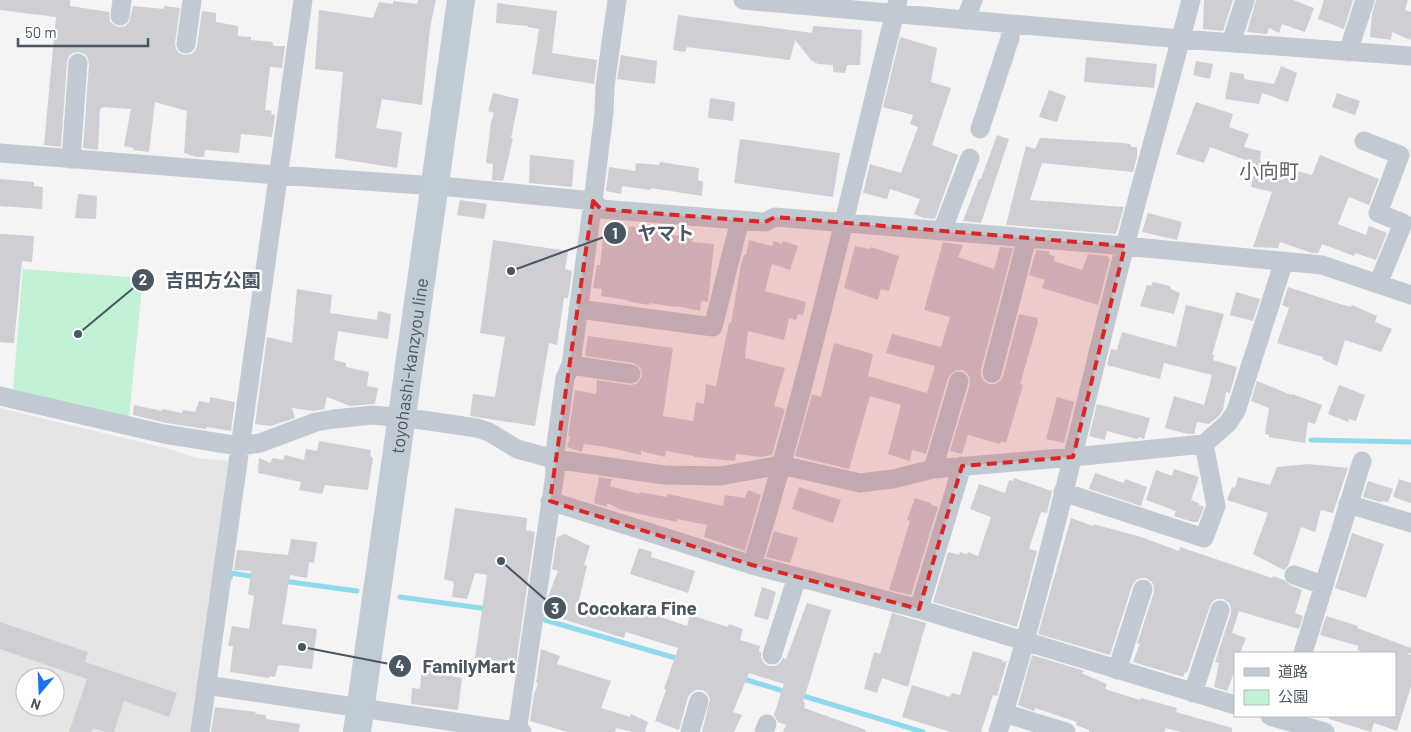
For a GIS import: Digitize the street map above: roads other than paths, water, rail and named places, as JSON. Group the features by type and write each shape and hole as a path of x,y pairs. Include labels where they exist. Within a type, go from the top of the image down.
{"main road":[{"name":"toyohashi-kanzyou line","path":"359,720 461,0"}],"street":[{"path":"186,44 192,0"},
{"path":"200,732 303,0"},
{"path":"206,684 359,720 519,731 555,474 554,459 565,378 571,365 593,201 604,113 605,86 617,0"},
{"path":"743,0 896,7 965,20 1181,39 1411,56"},
{"path":"965,20 973,0"},
{"path":"998,732 1025,643 1125,246 1191,0"},
{"path":"1231,43 1245,0"},
{"path":"1348,52 1365,0"},
{"path":"752,565 777,482 844,224 896,7"},
{"path":"980,129 1010,38 1011,24"},
{"path":"71,159 78,63"},
{"path":"1364,141 1400,155 1378,213 1403,223 1378,284"},
{"path":"0,153 435,186 593,201 600,209 765,222 776,217 1284,261 1322,265 1411,296"},
{"path":"942,231 970,158"},
{"path":"578,309 713,327 740,220"},
{"path":"992,373 1027,238"},
{"path":"0,396 164,434 239,446 260,443 316,422 373,414 477,428 489,432 517,449 554,459 664,475 720,476 781,465 860,483 893,479 933,469 1204,444 1228,423 1236,411 1284,261"},
{"path":"571,365 631,374"},
{"path":"933,469 959,381"},
{"path":"1063,492 1204,538 1216,506 1204,444"},
{"path":"1303,652 1362,461"},
{"path":"918,609 962,466"},
{"path":"550,501 752,565 918,609 1025,643 1234,705"},
{"path":"1348,504 1411,523"},
{"path":"1294,575 1324,585"},
{"path":"772,655 797,577"},
{"path":"1117,670 1144,589"},
{"path":"1193,693 1220,610"},
{"path":"690,732 699,701"},
{"path":"1004,713 1066,732"},
{"path":"1279,721 1325,732"}],"waterway":[{"path":"1311,440 1411,442"},
{"path":"230,578 231,573 257,577"},
{"path":"283,581 357,591"},
{"path":"400,597 488,609"},
{"path":"538,618 679,659"},
{"path":"740,678 787,692"},
{"path":"800,695 923,732"}],"place":[{"name":"ヤマト","path":"511,271"},
{"name":"吉田方公園","path":"78,334"},
{"name":"Cocokara Fine","path":"501,561"},
{"name":"FamilyMart","path":"302,647"}],"district":[{"name":"小向町","path":"1269,170"}]}
